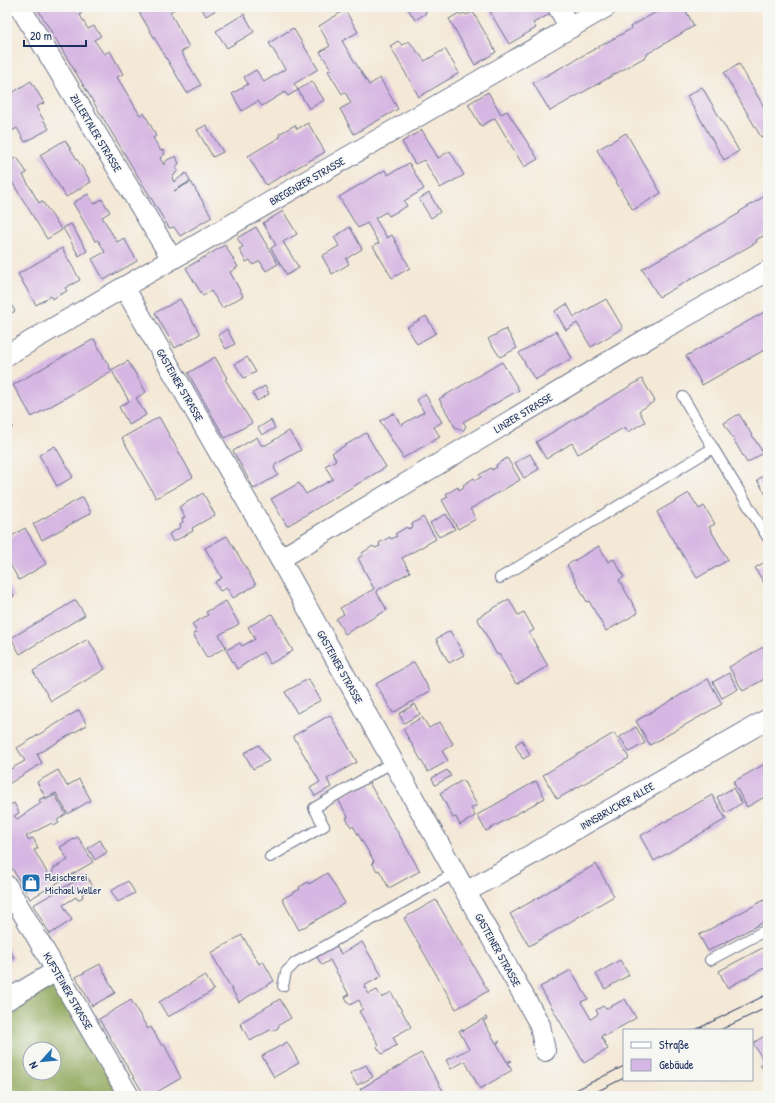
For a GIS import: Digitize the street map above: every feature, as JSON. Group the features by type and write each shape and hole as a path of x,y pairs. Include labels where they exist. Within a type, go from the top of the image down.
{"street":[{"name":"ZILLERTALER STRASSE","path":"20,7 172,259"},
{"path":"558,7 570,28"},
{"name":"BREGENZER STRASSE","path":"7,355 606,7"},
{"name":"LINZER STRASSE","path":"280,559 658,332 768,271"},
{"name":"GASTEINER STRASSE","path":"124,288 280,559 540,1025 545,1051"},
{"name":"INNSBRUCKER ALLEE","path":"466,892 768,719"},
{"name":"KUFSTEINER STRASSE","path":"7,886 129,1096"},
{"path":"7,1000 56,971"}],"lane":[{"path":"683,397 768,538"},
{"path":"500,578 713,448"},
{"path":"270,857 324,826 314,808 393,762"},
{"path":"283,986 286,972 295,962 455,873"},
{"path":"710,960 768,929"}],"green space":[{"path":"53,979 121,1096 7,1096 7,1006"}],"building":[{"path":"79,7 82,13 80,15 88,29 94,26 101,36 94,40 104,54 110,51 123,74 117,77 140,115 144,113 150,124 156,136 153,138 161,151 163,150 165,154 160,158 164,165 167,160 176,156 179,164 175,167 178,170 172,178 174,182 186,173 190,181 174,191 191,182 212,217 180,236 174,227 169,228 37,8"},
{"path":"136,7 178,7 170,12 189,47 181,52 201,85 187,93"},
{"path":"201,7 221,7 206,16"},
{"path":"407,7 427,7 425,14 415,20"},
{"path":"498,7 551,7 554,12 533,23 536,28 509,44 490,12"},
{"path":"665,7 684,7 694,26 647,54 647,56 550,111 533,83 631,29 630,27"},
{"path":"345,10 358,32 342,41 369,85 380,78 398,109 354,134 340,109 351,103 345,92 342,94 328,71 331,69 320,52 330,46 319,26"},
{"path":"473,12 496,52 475,65 449,19 459,13 461,15 464,13 466,15"},
{"path":"244,14 254,32 227,48 216,31"},
{"path":"293,28 318,69 294,84 298,90 288,96 285,92 262,106 258,101 242,111 232,94 248,84 244,77 256,70 264,82 285,69 269,43"},
{"path":"398,41 402,45 409,41 425,61 445,49 459,73 419,97 390,46"},
{"path":"739,64 768,114 768,133 761,137 724,73"},
{"path":"31,81 44,103 36,107 49,129 25,142 17,128 12,131 7,122 7,96"},
{"path":"312,81 324,100 309,109 298,90"},
{"path":"702,87 739,151 724,160 687,96"},
{"path":"488,92 501,114 507,111 538,159 524,167 495,118 481,126 468,104"},
{"path":"308,123 325,152 266,185 248,156 280,137 279,134 295,125 297,129"},
{"path":"206,125 223,152 213,157 197,130"},
{"path":"422,130 438,158 450,151 464,175 440,188 424,160 415,164 402,142"},
{"path":"626,133 661,193 633,210 597,150"},
{"path":"65,140 91,182 66,197 40,155"},
{"path":"17,157 27,173 23,175 39,203 42,201 62,230 47,239 9,177 7,178 7,163"},
{"path":"409,163 424,189 404,201 407,206 389,216 386,212 375,218 387,238 392,235 410,268 392,278 373,246 379,243 367,223 358,228 339,197 385,170 388,175"},
{"path":"429,193 440,212 431,218 419,199"},
{"path":"88,194 94,204 102,199 110,212 102,217 117,242 124,238 137,261 104,280 92,259 105,252 98,240 95,241 73,203"},
{"path":"768,194 768,233 756,240 757,242 659,297 642,269 740,213 739,212"},
{"path":"283,211 297,234 283,242 299,268 287,275 271,248 276,245 263,223"},
{"path":"71,224 87,251 79,256 63,228"},
{"path":"256,227 278,264 266,271 260,261 253,265 250,260 246,262 239,249 243,247 237,238"},
{"path":"350,227 362,249 346,259 349,264 332,274 322,256 339,246 334,237"},
{"path":"225,245 238,267 230,272 243,296 222,308 211,291 203,296 186,268"},
{"path":"62,248 80,280 65,288 67,291 52,299 51,296 36,305 18,274"},
{"path":"7,298 15,311 7,316"},
{"path":"180,299 200,334 175,348 155,313"},
{"path":"606,299 623,328 591,347 577,323 566,330 555,311 567,304 574,317"},
{"path":"768,310 768,348 702,385 686,356"},
{"path":"426,316 436,333 417,344 407,327"},
{"path":"227,329 235,344 226,349 218,335"},
{"path":"506,329 517,348 500,357 488,339"},
{"path":"556,331 572,358 535,380 519,353"},
{"path":"94,339 111,370 128,361 146,392 136,398 146,415 129,425 119,407 129,401 112,371 32,417 13,385"},
{"path":"215,357 227,378 225,379 252,423 225,438 188,373"},
{"path":"247,357 256,372 244,378 235,364"},
{"path":"502,362 519,390 463,422 466,426 463,431 455,427 439,399"},
{"path":"642,379 655,401 639,411 645,422 628,432 625,427 578,454 572,443 546,459 536,442"},
{"path":"265,386 269,394 257,401 253,393"},
{"path":"425,394 442,422 434,427 440,437 403,458 380,421 394,413 401,425 424,412 417,400"},
{"path":"739,414 763,453 747,463 724,423"},
{"path":"7,417 13,427 7,431"},
{"path":"159,417 193,477 156,498 122,438"},
{"path":"271,420 275,428 262,435 258,428"},
{"path":"289,431 301,450 276,464 274,468 278,475 254,489 233,451 257,437 261,445 266,445"},
{"path":"366,433 386,467 287,526 271,499 299,483 306,494 333,479 325,466 336,460 332,453"},
{"path":"55,446 73,477 57,486 39,455"},
{"path":"530,454 539,469 524,478 515,463"},
{"path":"507,458 520,480 470,509 476,519 458,529 442,500 448,497 446,494 458,487 459,490 464,487 463,485 474,478 476,480 481,477 479,475 491,468 492,470 497,467 496,465"},
{"path":"768,473 768,498 757,480"},
{"path":"203,493 215,515 192,528 193,531 173,542 169,534 181,527 180,524 183,522 182,519 185,517 179,507"},
{"path":"689,493 699,509 704,506 715,524 709,527 728,560 697,578 678,549 657,512"},
{"path":"83,497 91,513 42,540 33,524"},
{"path":"446,514 455,529 439,537 430,523"},
{"path":"423,517 436,539 402,558 410,572 376,591 387,610 345,634 336,619 344,614 340,608 374,589 358,558 363,555 362,553 373,546 375,548 380,546 379,543 390,537 391,539 397,536 395,534 407,527 408,529 413,527 412,524"},
{"path":"25,528 46,564 19,580 7,559 7,539"},
{"path":"227,536 256,585 233,598 227,588 220,591 215,582 222,578 205,548"},
{"path":"599,546 608,562 614,559 624,577 619,580 638,613 606,631 589,601 587,602 567,565"},
{"path":"768,560 768,590 755,568"},
{"path":"7,583 14,596 7,601"},
{"path":"509,599 518,615 524,612 534,630 529,633 548,666 516,684 499,654 497,655 477,618"},
{"path":"76,600 85,615 20,654 11,638"},
{"path":"226,601 239,624 219,635 226,647 207,658 193,634 197,632 192,624 208,615 206,612"},
{"path":"272,614 293,651 270,664 263,652 237,669 226,650 240,643 242,646 255,639 248,627"},
{"path":"450,631 464,655 449,663 436,639"},
{"path":"88,639 105,669 51,701 33,671"},
{"path":"768,644 768,677 743,691 729,667"},
{"path":"414,662 430,691 393,713 376,684"},
{"path":"729,673 738,689 722,698 713,682"},
{"path":"308,679 321,700 297,713 285,692"},
{"path":"708,679 722,704 650,745 636,721"},
{"path":"415,704 420,714 404,723 399,714"},
{"path":"79,710 87,725 37,754 42,763 7,785 7,771 25,761 17,748"},
{"path":"330,715 357,762 327,779 331,787 315,796 310,788 320,782 293,736"},
{"path":"422,717 429,728 440,722 453,744 442,751 448,761 428,772 403,729"},
{"path":"636,727 645,743 629,752 620,737"},
{"path":"614,733 629,758 557,799 543,775"},
{"path":"522,740 530,755 523,759 515,745"},
{"path":"259,745 269,761 253,769 244,753"},
{"path":"768,762 768,795 747,807 733,782"},
{"path":"58,770 67,786 79,779 91,800 68,814 56,793 46,798 37,782"},
{"path":"447,770 451,776 435,785 432,778"},
{"path":"463,780 477,805 471,808 475,816 460,825 456,817 453,818 440,793"},
{"path":"368,781 420,871 389,888 379,870 377,871 372,863 374,861 353,826 351,827 346,818 348,817 338,799"},
{"path":"536,781 545,798 486,831 477,815"},
{"path":"733,788 742,803 726,813 717,797"},
{"path":"55,795 66,814 57,820 59,823 54,826 52,823 26,836 28,840 33,838 38,848 34,850 49,876 54,868 68,860 60,847 78,837 93,862 30,899 7,860 7,804 8,806 14,803 19,813 14,816 17,819 41,803 39,800 44,797 46,800"},
{"path":"712,795 726,819 654,861 640,836"},
{"path":"100,840 107,852 95,860 88,848"},
{"path":"596,864 614,896 529,946 510,914"},
{"path":"327,873 345,903 299,930 282,899 300,889 299,887 308,882 309,884"},
{"path":"86,875 93,887 82,894 83,897 78,900 76,897 63,905 72,920 50,934 33,905"},
{"path":"128,881 135,893 118,902 111,891"},
{"path":"768,898 768,920 708,951 699,935"},
{"path":"436,900 488,991 456,1009 404,918"},
{"path":"242,935 259,964 263,961 274,981 239,1002 211,953"},
{"path":"362,942 382,976 364,986 369,994 377,990 382,998 391,992 411,1027 393,1037 397,1045 382,1054 377,1047 379,1045 359,1011 363,1009 359,1000 350,1005 345,997 349,995 330,960 322,965 317,957 336,946 341,954"},
{"path":"768,945 768,966 727,988 719,971"},
{"path":"7,946 14,958 7,962"},
{"path":"620,960 629,975 605,989 596,974"},
{"path":"100,964 115,993 92,1006 76,977"},
{"path":"571,970 588,999 581,1002 591,1019 598,1014 596,1010 603,1006 606,1009 625,999 636,1018 605,1036 604,1034 601,1036 608,1049 584,1063 540,987"},
{"path":"205,975 214,990 168,1017 159,1002"},
{"path":"280,999 291,1018 279,1025 278,1028 273,1031 270,1030 250,1041 240,1023"},
{"path":"131,1000 148,1029 151,1027 162,1046 164,1044 181,1078 150,1096 145,1096 99,1019"},
{"path":"486,1017 487,1019 483,1021 496,1043 500,1041 497,1044 507,1062 510,1060 512,1061 508,1063 512,1070 480,1089 465,1061 451,1069 446,1060 469,1049 459,1031 462,1029 463,1031"},
{"path":"768,1034 768,1069 765,1071 760,1065 764,1062 753,1043"},
{"path":"287,1042 299,1063 274,1077 262,1056"},
{"path":"421,1053 446,1096 364,1096 360,1089"},
{"path":"366,1065 373,1077 357,1085 350,1073"}],"tram line":[{"path":"697,1029 768,994"},
{"path":"722,1029 768,1007"},
{"path":"564,1096 623,1066"},
{"path":"588,1096 623,1078"}],"place":[{"name":"Fleischerei Michael Weller","path":"31,883"}]}
